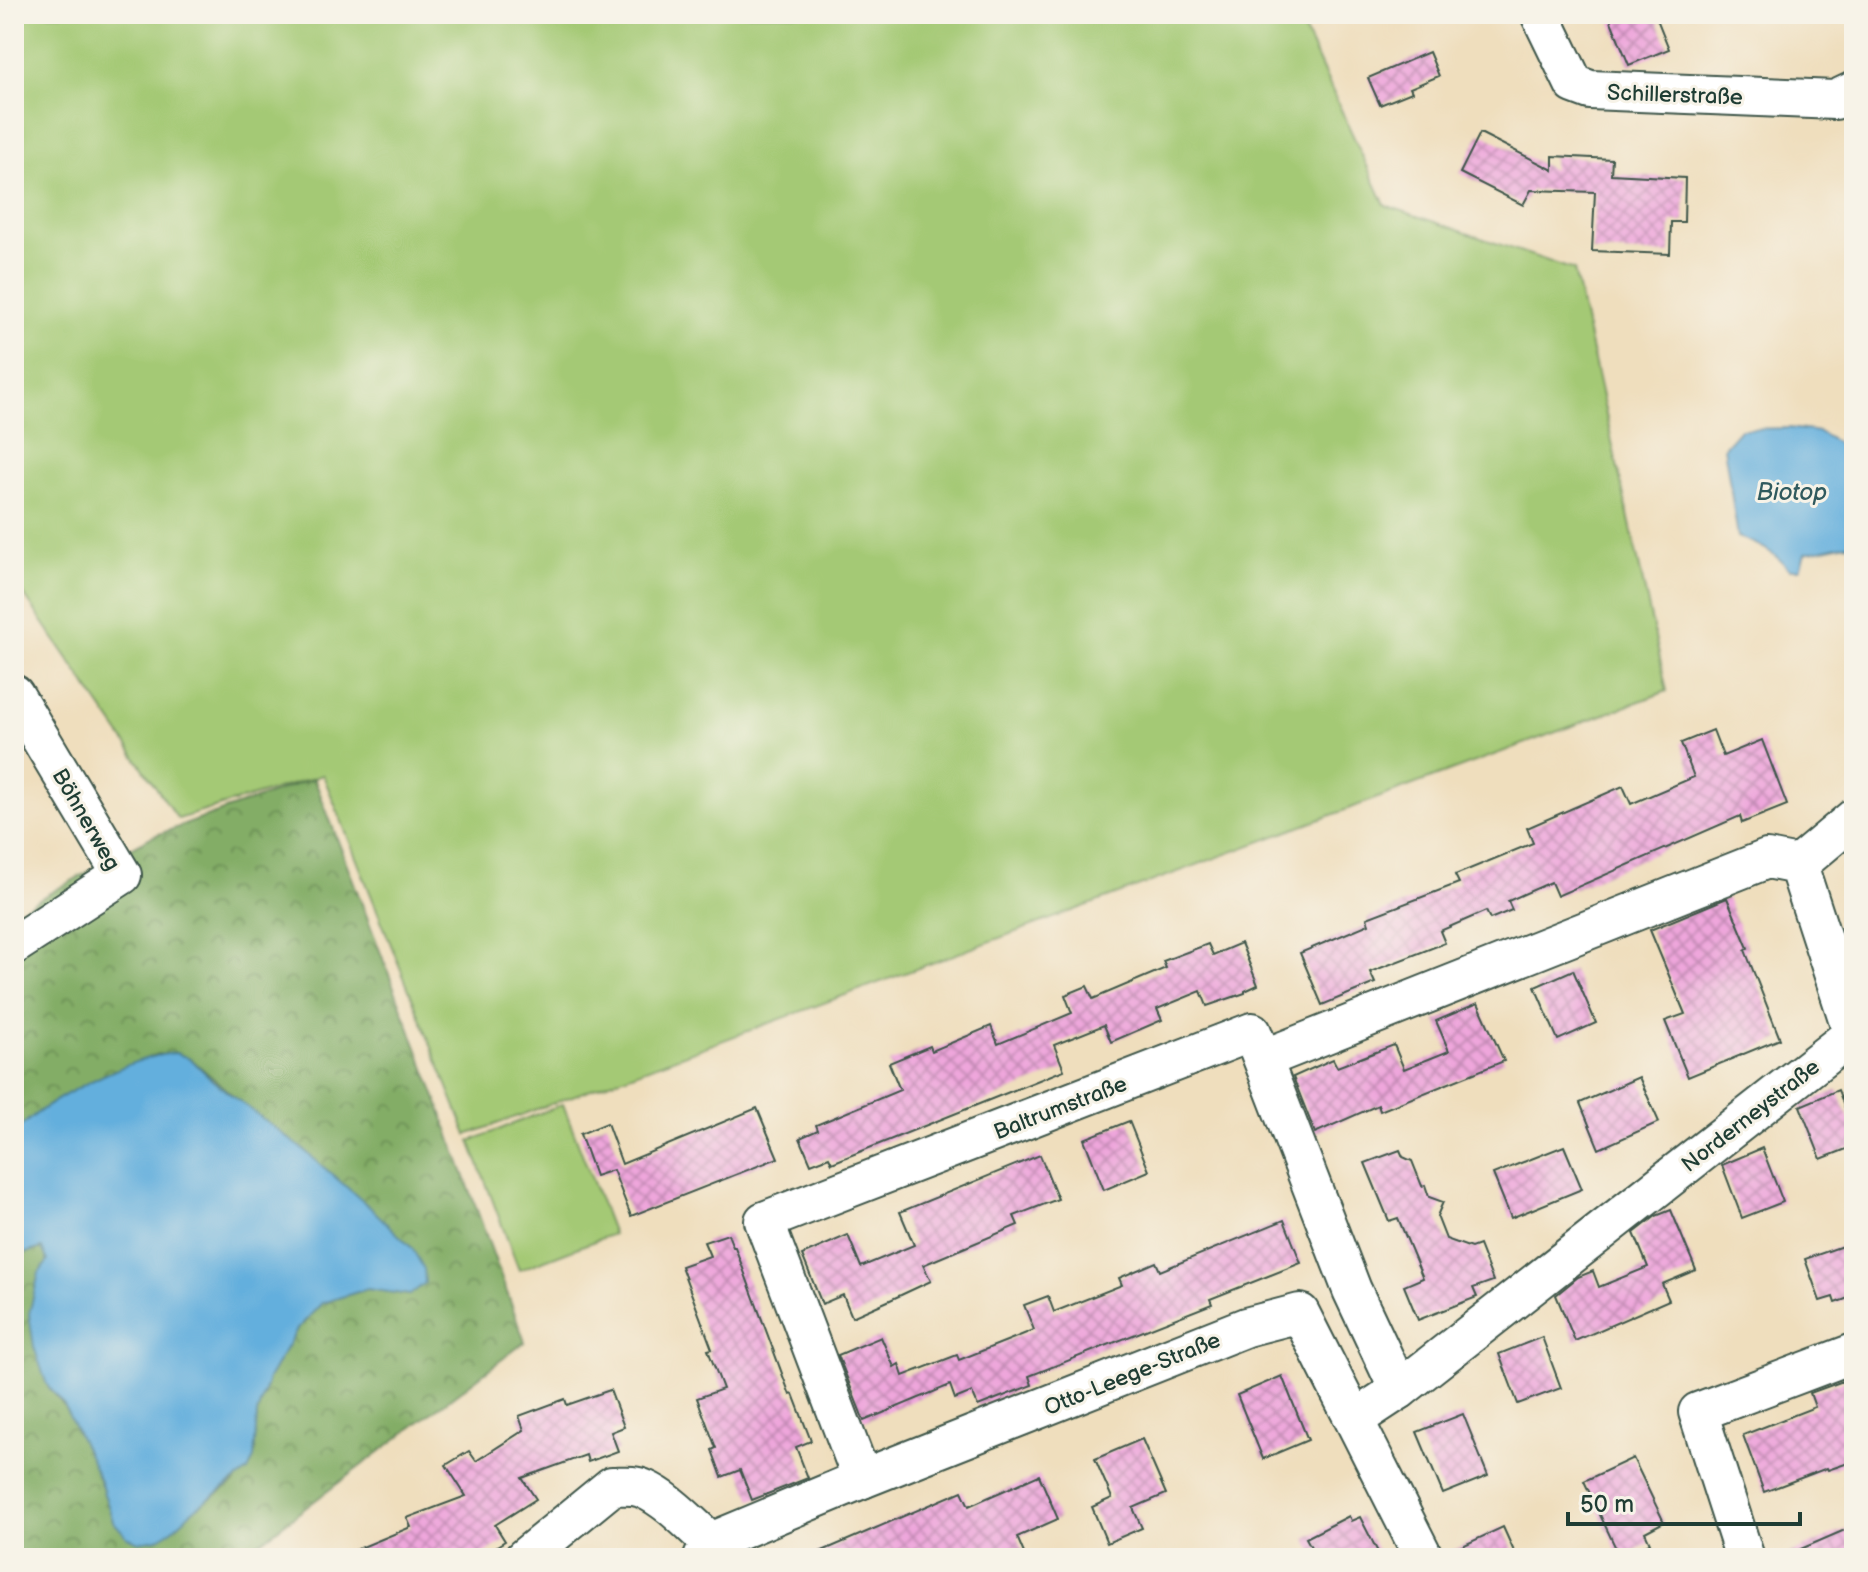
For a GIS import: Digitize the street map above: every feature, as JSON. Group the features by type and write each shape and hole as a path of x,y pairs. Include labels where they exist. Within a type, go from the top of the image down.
{"street":[{"name":"Schillerstraße","path":"1540,14 1574,84 1590,90 1835,100 1854,91"},
{"name":"Böhnerweg","path":"14,694 122,875 14,945"},
{"path":"1263,1059 1767,859 1798,865 1854,818"},
{"name":"Norderneystraße","path":"1355,1419 1399,1390 1853,1034 1798,865"},
{"name":"Baltrumstraße","path":"862,1479 764,1221 1252,1032 1352,1290 1399,1390"},
{"name":"Otto-Leege-Straße","path":"707,1550 862,1479 1246,1327 1300,1313 1352,1290"},
{"path":"1300,1313 1424,1558"},
{"path":"1745,1558 1698,1412 1854,1353"},
{"path":"524,1558 612,1486 630,1485 645,1489 707,1550"}],"green space":[{"path":"14,14 1297,14 1385,205 1574,270 1667,691 467,1135 323,775 178,819 14,580"},
{"path":"314,778 525,1342 239,1558 14,1558 14,1253 19,1255 43,1248 48,1262 47,1385 78,1431 113,1521 172,1530 196,1508 234,1483 254,1458 257,1414 268,1379 297,1329 322,1303 367,1289 410,1295 412,1248 305,1151 245,1106 191,1059 158,1054 104,1075 49,1105 14,1133 14,913 151,837"},
{"path":"563,1104 613,1234 519,1270 470,1141"}],"water":[{"name":"Biotop","path":"1789,428 1819,432 1854,453 1854,545 1805,553 1800,569 1789,569 1766,549 1738,537 1724,447 1740,429"},
{"path":"176,1053 191,1059 212,1080 305,1151 373,1210 412,1248 424,1269 425,1283 410,1295 367,1289 322,1303 297,1329 268,1379 257,1414 254,1458 248,1471 196,1508 172,1530 157,1539 139,1542 127,1537 113,1521 99,1478 63,1403 47,1385 34,1347 29,1314 39,1273 48,1261 42,1248 19,1255 14,1253 14,1133 46,1107 90,1082 136,1062"}],"building":[{"path":"1608,14 1655,14 1669,49 1629,65"},
{"path":"1429,52 1439,76 1410,88 1412,92 1380,105 1368,78"},
{"path":"1480,133 1553,170 1553,156 1612,159 1611,174 1685,178 1684,222 1671,222 1670,254 1592,251 1595,192 1531,190 1523,205 1460,173"},
{"path":"1713,730 1723,756 1762,740 1787,805 1742,823 1740,816 1557,896 1551,882 1508,901 1512,910 1490,919 1486,911 1440,931 1445,943 1370,972 1375,983 1322,1005 1300,953 1369,924 1367,918 1459,883 1455,875 1533,843 1527,828 1623,786 1631,804 1694,777 1681,743"},
{"path":"1727,898 1780,1039 1688,1077 1665,1021 1685,1014 1650,930"},
{"path":"1241,943 1258,985 1245,993 1207,1006 1201,991 1157,1009 1162,1020 1111,1042 1104,1025 1054,1045 1064,1070 832,1163 829,1157 811,1164 800,1138 818,1130 816,1125 900,1090 889,1063 930,1046 932,1051 991,1026 998,1044 1072,1013 1065,995 1087,986 1093,999 1166,968 1163,961 1208,944 1213,955"},
{"path":"1573,970 1596,1023 1558,1040 1535,987"},
{"path":"1478,1003 1504,1061 1380,1111 1378,1105 1315,1133 1293,1077 1333,1059 1337,1067 1394,1045 1404,1069 1449,1051 1436,1021"},
{"path":"1639,1077 1659,1122 1599,1149 1580,1103"},
{"path":"1838,1090 1854,1131 1854,1146 1821,1159 1800,1106"},
{"path":"757,1108 778,1158 631,1216 613,1170 595,1176 580,1134 607,1123 622,1164"},
{"path":"1129,1121 1149,1171 1104,1190 1084,1139"},
{"path":"1564,1146 1582,1189 1511,1218 1493,1174"},
{"path":"1762,1148 1783,1202 1742,1218 1722,1165"},
{"path":"1400,1150 1403,1157 1412,1161 1429,1197 1443,1202 1437,1216 1446,1239 1471,1248 1479,1245 1493,1281 1473,1288 1477,1297 1418,1320 1404,1286 1423,1278 1398,1218 1389,1221 1365,1163"},
{"path":"1040,1155 1058,1199 1014,1216 1018,1225 923,1265 931,1281 888,1301 852,1317 843,1295 822,1304 802,1255 848,1235 861,1267 914,1245 900,1212"},
{"path":"1671,1210 1696,1270 1662,1284 1669,1300 1575,1341 1556,1295 1578,1277 1593,1271 1599,1287 1648,1267 1634,1233 1656,1216"},
{"path":"1284,1220 1301,1263 1210,1299 1212,1304 1029,1376 1032,1385 978,1406 972,1392 955,1399 950,1385 864,1421 838,1355 881,1337 894,1367 899,1364 903,1376 957,1355 959,1360 1034,1330 1024,1305 1048,1296 1054,1312 1122,1285 1119,1278 1156,1262 1160,1271"},
{"path":"728,1234 811,1441 796,1447 808,1478 752,1500 740,1470 722,1477 712,1450 716,1448 697,1398 723,1389 708,1350 712,1349 681,1266 710,1256 704,1242"},
{"path":"1854,1242 1854,1296 1835,1303 1833,1297 1820,1301 1805,1259"},
{"path":"1542,1337 1561,1388 1518,1404 1499,1354"},
{"path":"1282,1376 1308,1440 1263,1459 1237,1395"},
{"path":"1854,1377 1854,1461 1764,1492 1743,1435 1815,1407 1810,1393"},
{"path":"610,1390 624,1427 611,1432 618,1451 588,1462 586,1455 522,1478 536,1499 495,1525 505,1541 477,1558 336,1558 411,1527 407,1518 466,1496 446,1465 469,1451 476,1461 524,1430 519,1416 565,1399 567,1405"},
{"path":"1463,1414 1488,1476 1443,1494 1417,1432"},
{"path":"1142,1439 1166,1494 1133,1508 1142,1528 1107,1543 1092,1507 1112,1498 1095,1459"},
{"path":"1633,1458 1664,1522 1645,1532 1650,1543 1620,1557 1584,1481"},
{"path":"1039,1475 1058,1519 1017,1537 1026,1558 806,1558 962,1491 969,1506"},
{"path":"1349,1516 1351,1521 1360,1517 1381,1558 1317,1558 1306,1538"},
{"path":"1854,1526 1854,1558 1780,1558"},
{"path":"1503,1527 1517,1558 1446,1558 1445,1554"}]}
